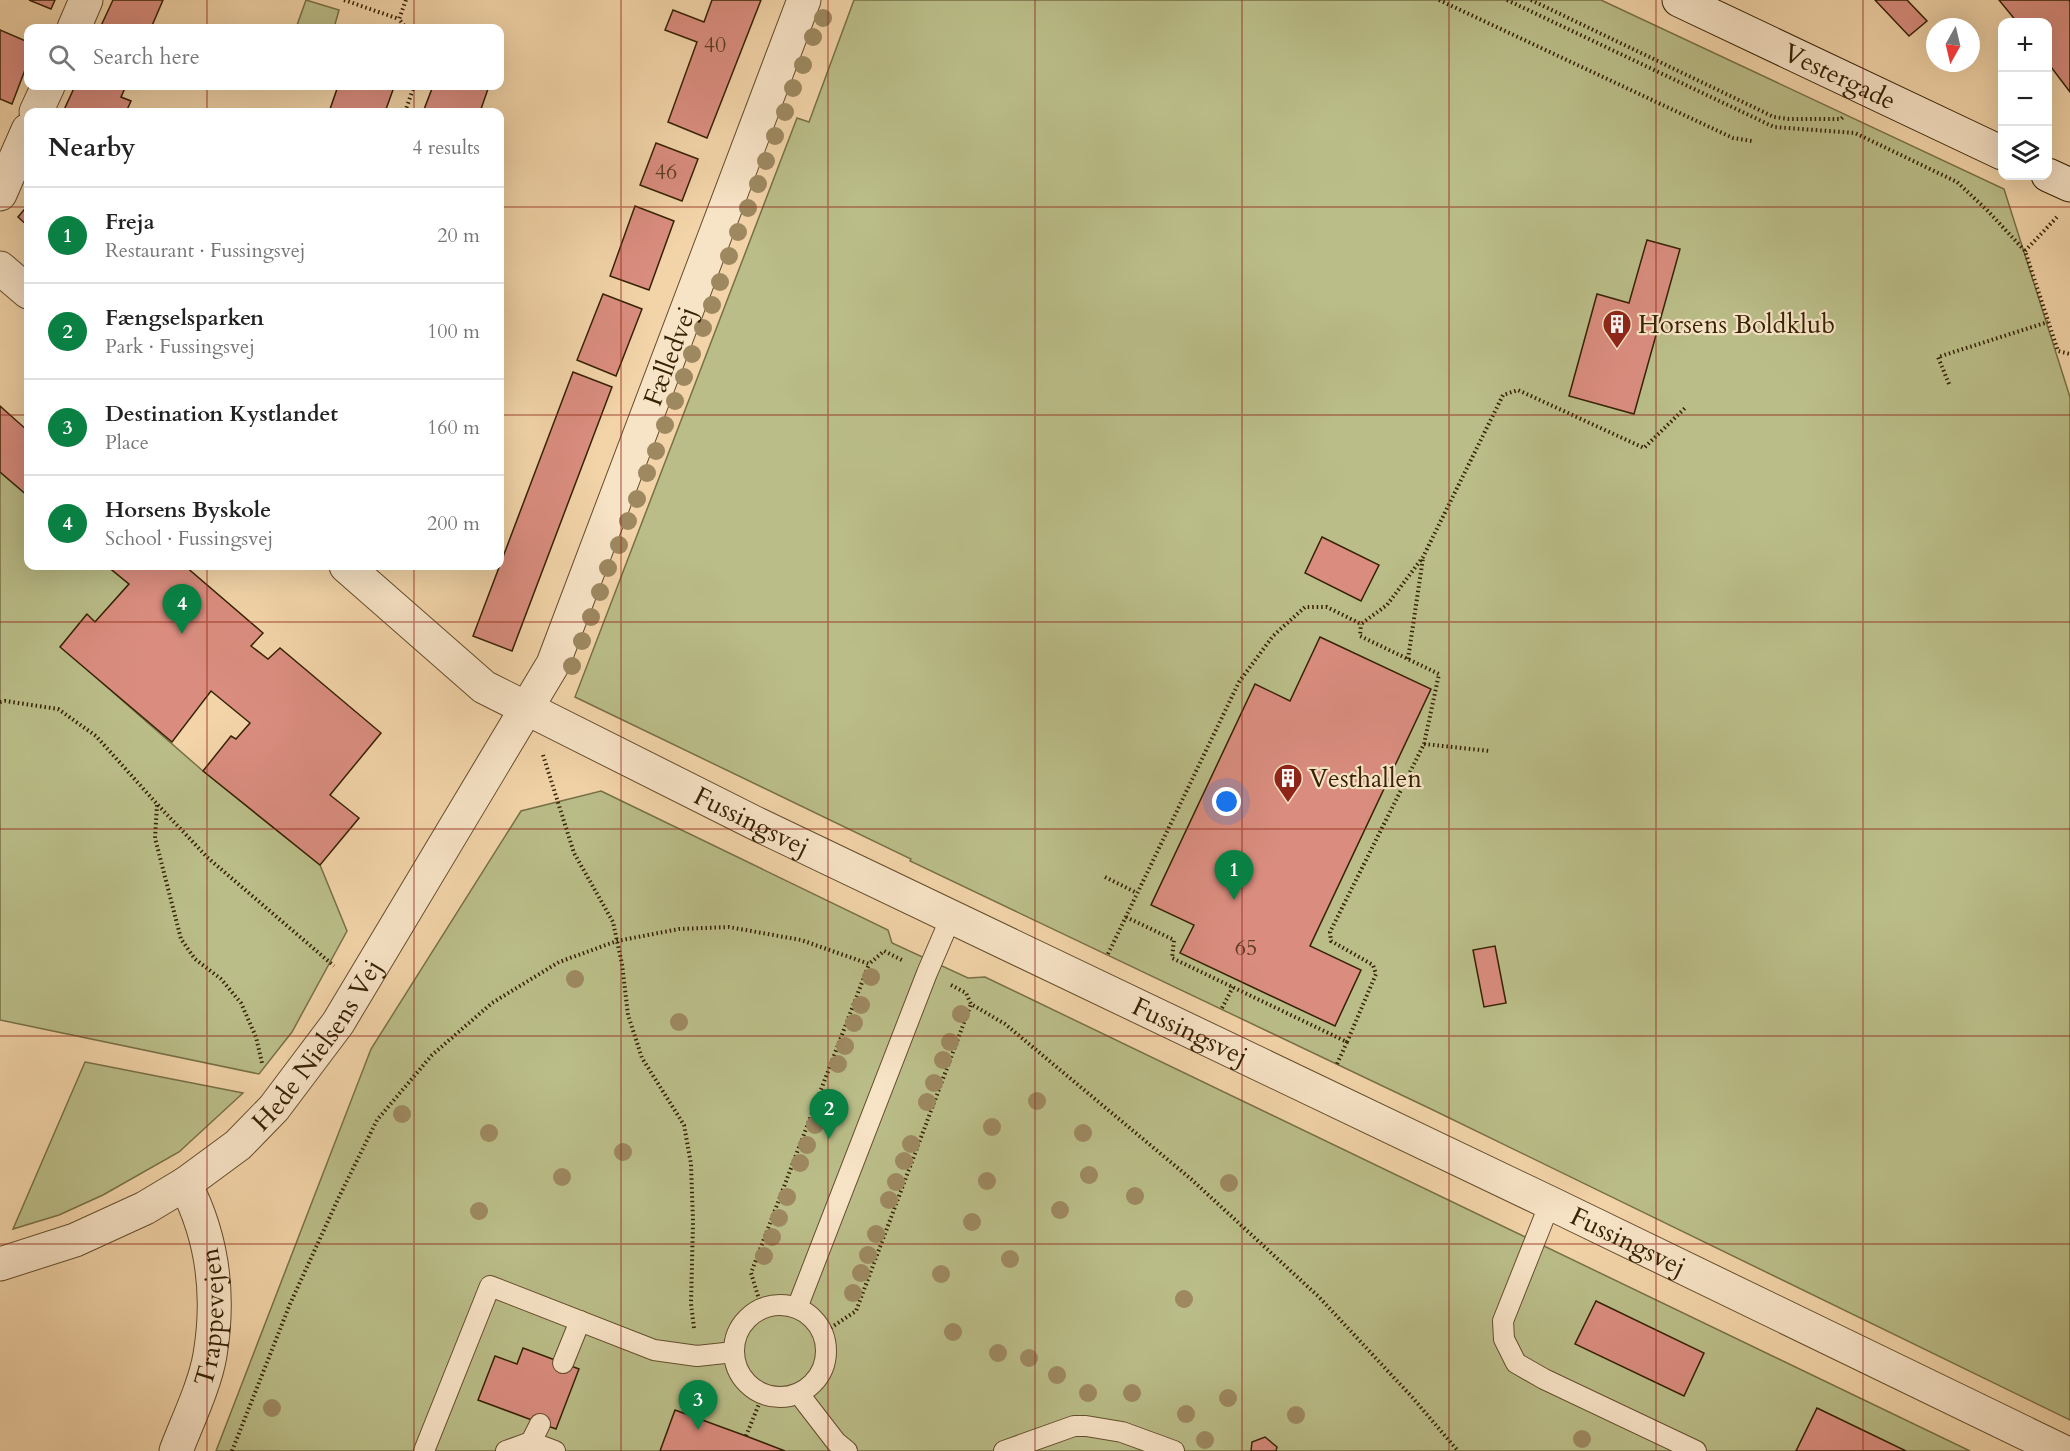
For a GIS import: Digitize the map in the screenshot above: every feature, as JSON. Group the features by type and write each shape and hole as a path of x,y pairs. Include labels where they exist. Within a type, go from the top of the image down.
{"street":[{"path":"76,24 86,0"},
{"name":"Fælledvej","path":"527,709 553,664 804,0"},
{"name":"Vestergade","path":"1679,0 1998,151"},
{"path":"38,108 46,90"},
{"path":"0,194 24,139"},
{"path":"2052,180 2066,199"},
{"path":"0,268 24,289"},
{"name":"Fussingsvej","path":"351,570 484,687 768,829 2062,1451"},
{"name":"Hede Nielsens Vej","path":"0,1264 75,1240 145,1208 185,1184 238,1145 274,1108 338,1023 527,709"},
{"name":"Trappevejen","path":"176,1451 210,1357 215,1297 211,1258 198,1209 185,1184"}],"lane":[{"path":"797,1308 927,973 951,917"},
{"path":"1550,1203 1503,1321 1504,1339 1516,1363 1544,1379 1696,1451"},
{"path":"424,1451 490,1286 654,1350 697,1356 734,1352"},
{"path":"779,1305 797,1308 812,1318 823,1333 826,1350 823,1368 814,1383 799,1394 781,1398 763,1394 748,1385 738,1370 734,1352 737,1334 747,1319 762,1309 779,1305"},
{"path":"563,1363 580,1321"},
{"path":"799,1394 836,1442 847,1451"},
{"path":"531,1442 540,1424"},
{"path":"1004,1451 1066,1428 1086,1426 1122,1432 1174,1451"},
{"path":"506,1451 531,1442 555,1451"}],"path":[{"path":"344,0 399,19 403,24"},
{"path":"399,19 406,0"},
{"path":"1439,0 1733,138 1752,141"},
{"path":"1507,0 1774,127 1855,133 1956,182 1987,210 2025,251 2058,351 2070,354"},
{"path":"1531,0 1774,117 1841,119 1869,90"},
{"path":"406,108 413,90"},
{"path":"2025,251 2066,199"},
{"path":"1949,384 1938,357 2048,322"},
{"path":"1361,624 1387,606 1423,557 1503,395 1518,390 1644,448 1685,408"},
{"path":"1408,659 1423,557"},
{"path":"1093,985 1239,682 1273,636 1305,607 1327,607 1361,624"},
{"path":"1322,1094 1377,974 1373,965 1331,941 1330,932 1424,744 1439,674 1360,636 1361,624"},
{"path":"0,702 5,700 58,709 96,736 207,858 359,988"},
{"path":"527,709 555,787 574,853 613,922 622,964 628,1015 642,1058 684,1125 691,1164 693,1222 691,1304 697,1356"},
{"path":"1424,744 1490,751"},
{"path":"157,804 155,838 181,939 195,959 220,979 241,1003 256,1037 262,1063 291,1086"},
{"path":"1105,877 1137,893"},
{"path":"1126,917 1174,939 1172,958 1347,1042"},
{"path":"232,1451 290,1304 377,1120 432,1054 492,1004 559,962 617,941 679,929 729,927 801,940 869,964"},
{"path":"762,1309 751,1273 869,964 884,951 966,993 971,1004 1005,1024 1200,1187 1319,1297 1412,1397 1458,1451"},
{"path":"823,1333 856,1311 971,1004"},
{"path":"746,1436 763,1394"}],"green space":[{"path":"306,0 339,10 335,24 297,24"},
{"path":"854,0 1601,0 2004,189 2070,397 2070,1420 575,697 797,118 809,122"},
{"path":"0,472 24,493 24,570 112,570 129,584 95,622 86,615 61,647 203,771 320,865 347,931 292,1032 259,1074 0,1020"},
{"path":"601,791 888,930 892,943 968,978 985,977 1970,1451 216,1451 371,1049 521,811"},
{"path":"85,1062 243,1093 179,1152 103,1195 59,1215 13,1229"}],"building":[{"path":"29,0 55,0 51,9"},
{"path":"113,0 163,0 153,24 102,24"},
{"path":"712,0 761,0 707,138 668,122 697,42 665,30 673,10 704,22"},
{"path":"1875,0 1907,0 1926,20 1909,36"},
{"path":"1999,0 2069,0 2070,92 2052,68 2052,18 2014,18"},
{"path":"0,30 24,40 24,72 12,104 0,99"},
{"path":"73,90 124,90 121,97 131,101 128,108 65,108"},
{"path":"337,90 393,90 386,108 330,108"},
{"path":"431,90 488,90 481,108 425,108"},
{"path":"656,143 698,159 682,201 640,185"},
{"path":"635,206 674,221 649,290 610,276"},
{"path":"24,210 24,222 18,217"},
{"name":"Horsens Boldklub","path":"1647,240 1680,249 1634,414 1569,396 1597,294 1629,303"},
{"path":"603,294 642,309 616,376 577,360"},
{"path":"573,372 612,387 512,651 473,636 498,570 504,570 504,554"},
{"path":"0,406 24,427 24,493 0,472"},
{"path":"1322,537 1379,565 1361,601 1305,573"},
{"path":"112,570 190,570 263,633 251,646 268,659 280,648 381,733 330,795 359,818 320,865 203,771 231,736 236,739 250,723 211,691 172,742 60,647 87,614 95,622 129,584"},
{"name":"Vesthallen","path":"1320,637 1431,689 1310,946 1361,970 1335,1026 1180,953 1194,925 1151,905 1255,684 1290,701"},
{"path":"1495,946 1506,1003 1484,1007 1473,950"},
{"path":"1596,1301 1704,1353 1684,1396 1575,1344"},
{"path":"523,1348 579,1369 556,1429 478,1400 495,1356 517,1364"},
{"path":"1817,1408 1906,1451 1796,1451"},
{"path":"675,1410 746,1436 785,1451 660,1451"},
{"path":"1265,1437 1277,1447 1276,1451 1251,1451 1252,1442"}],"place":[{"name":"Horsens Boldklub","path":"1617,350"},
{"name":"Horsens Byskole","path":"182,634"},
{"name":"Vesthallen","path":"1288,804"},
{"name":"Freja","path":"1234,900"},
{"name":"Fængselsparken","path":"829,1139"},
{"name":"Destination Kystlandet","path":"698,1430"}]}
